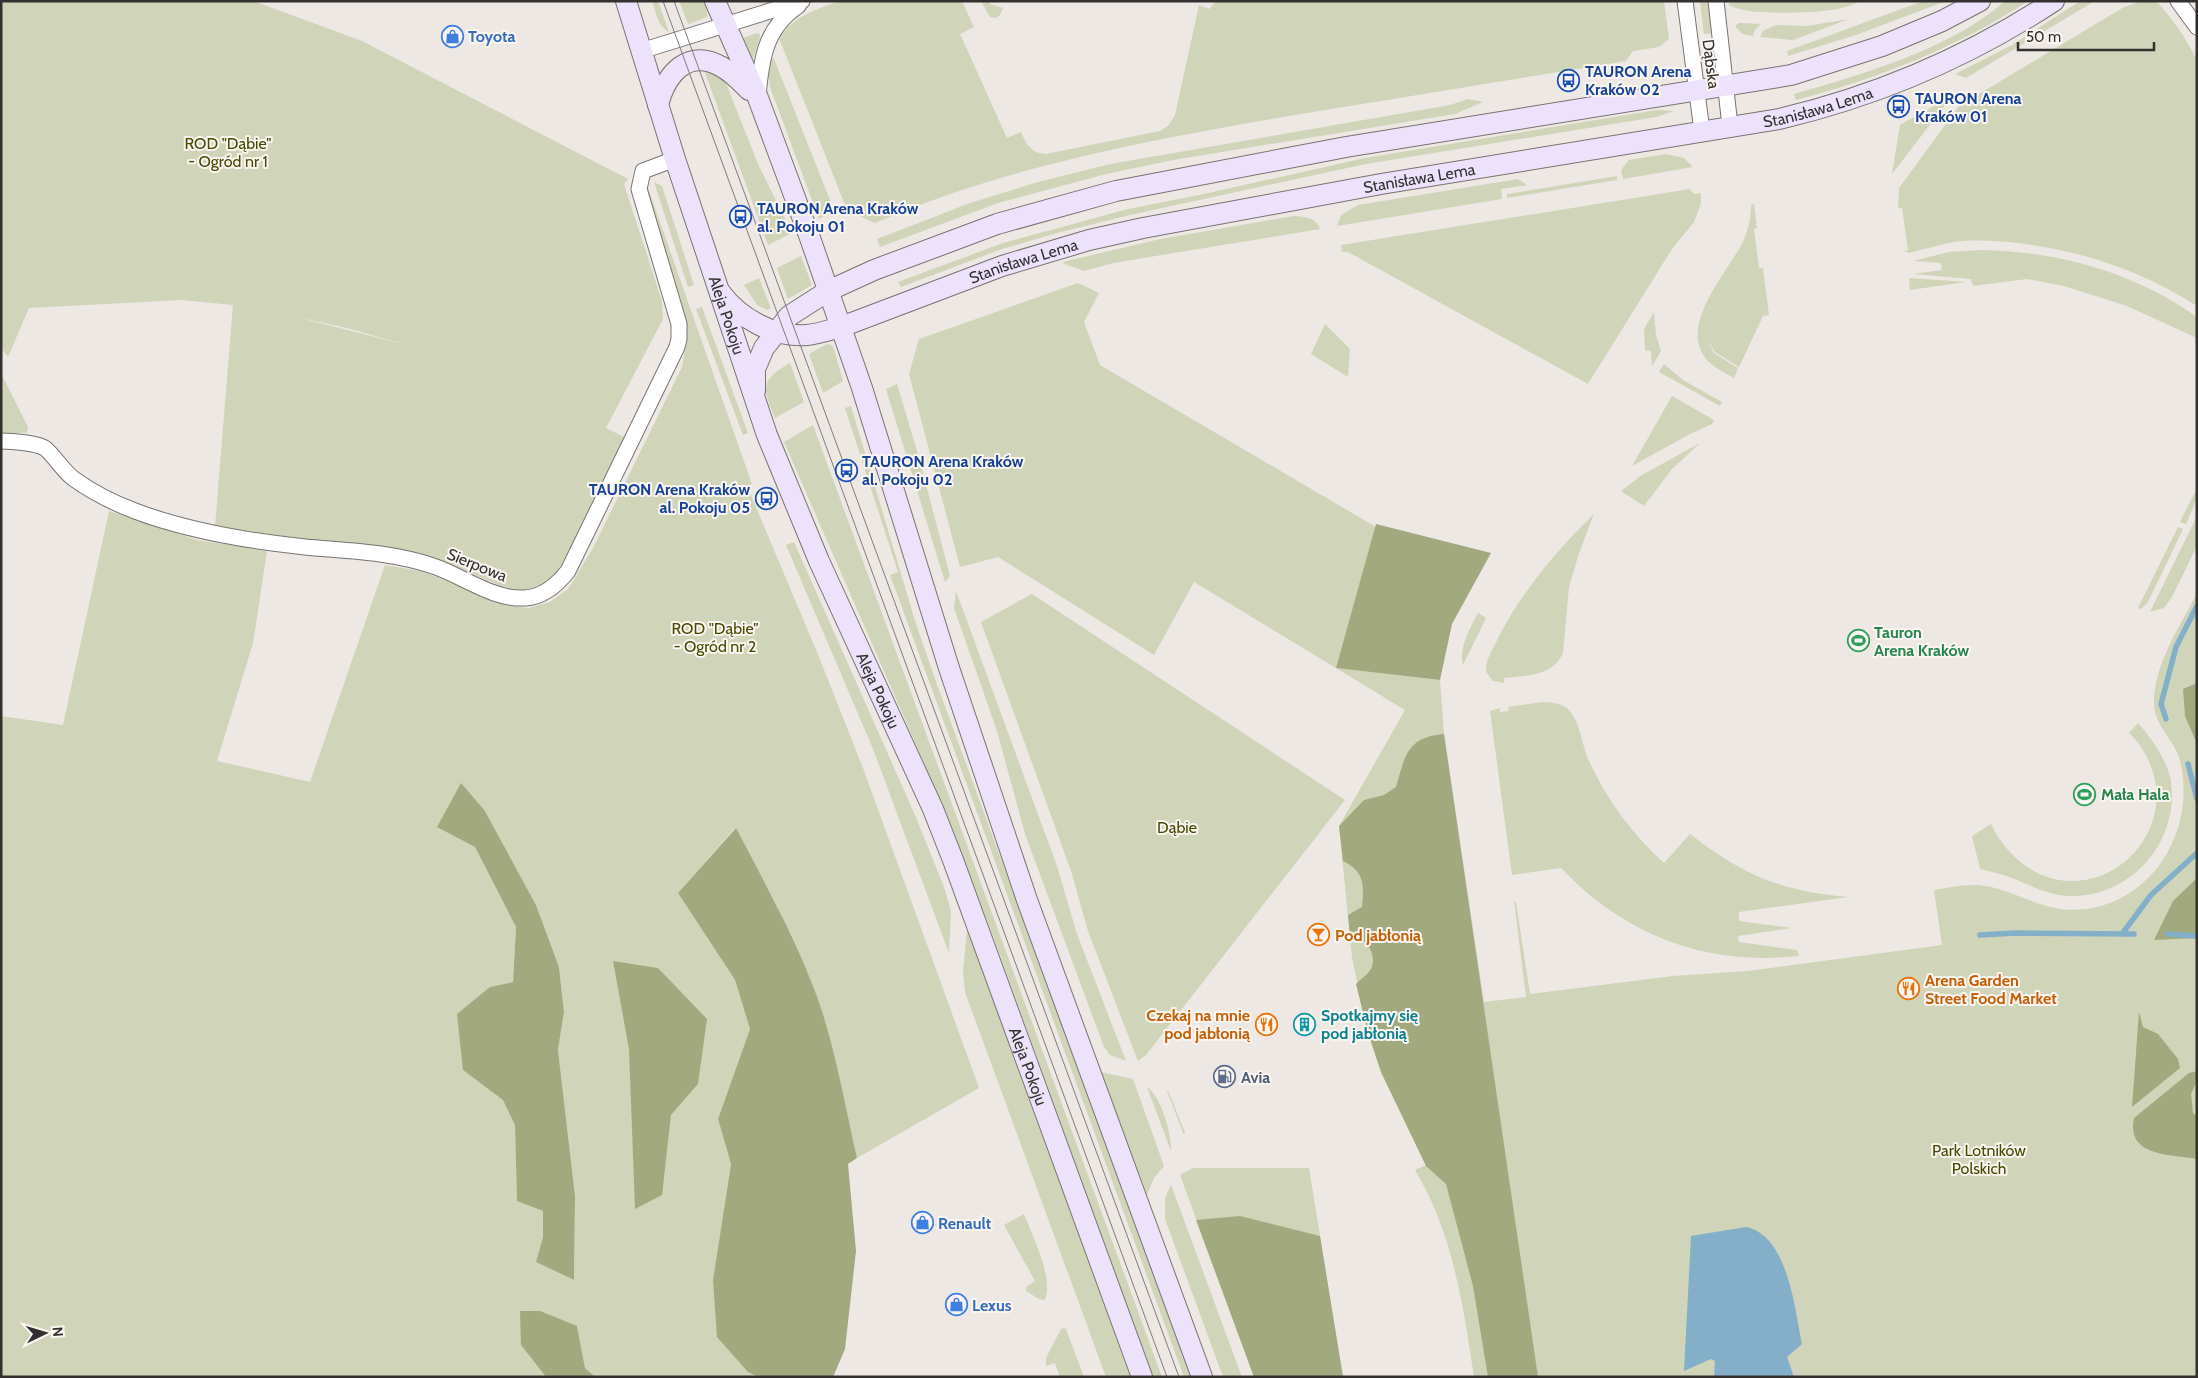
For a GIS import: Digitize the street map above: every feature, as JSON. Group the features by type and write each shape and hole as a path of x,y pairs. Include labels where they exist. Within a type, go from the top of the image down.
{"main road":[{"name":"Aleja Pokoju","path":"626,1 675,159 757,408 819,561 929,800 953,860 1142,1377"},
{"path":"715,1 758,98 841,327 867,404 949,668 1027,900 1202,1377"},
{"path":"757,408 754,389 755,369 764,348 775,331 789,316 828,291 874,270 953,239 1039,212 1116,191 1346,147 1791,75 1839,61 1930,27 1980,1"},
{"name":"Stanisława Lema","path":"718,291 749,319 775,331 807,335 841,327 994,268 1119,233 1322,194 1804,113 1887,87 1967,52 2024,21 2054,1"},
{"path":"658,105 668,78 680,67 696,60 708,60 722,66 758,98"}],"street":[{"path":"641,51 804,1"},
{"path":"758,98 761,63 771,34 783,18 804,1"},
{"name":"Dąbska","path":"1685,1 1702,131"},
{"name":"Dąbska","path":"1716,1 1727,85 1730,126"},
{"path":"2178,1 2197,27"},
{"name":"Sierpowa","path":"1,441 44,447 73,478 116,502 152,517 213,533 295,546 396,558 435,567 500,594 513,597 526,598 542,594 554,587 568,571 680,339 679,324 639,189 643,171 675,159"}],"green space":[{"name":"ROD \"Dąbie\" - Ogród nr 1","path":"1,1 253,1 362,41 628,179 624,184 662,301 663,319 606,428 624,437 562,565 551,579 536,588 519,590 501,586 439,560 391,548 303,539 215,526 233,305 181,300 29,308 8,357 1,348","holes":["296,317 347,328 400,343"]},
{"path":"652,1 658,1 669,32 662,27"},
{"path":"679,1 705,1 708,17 688,24"},
{"path":"839,1 962,1 974,27 960,34 1007,138 1021,132 1030,148 1046,154 1160,131 1168,126 1175,115 1199,5 1209,9 1216,1 1664,1 1669,39 1659,47 1633,51 1626,61 1257,121 1091,154 982,184 928,202 875,223 847,210 779,38 798,19"},
{"path":"981,1 990,1 990,4 1003,8 1000,15 996,18 990,17"},
{"path":"1700,1 1709,1 1714,33 1704,34"},
{"path":"1729,1 1861,1 1835,9 1778,13 1749,11 1729,5"},
{"path":"1923,1 1946,1 1856,35 1788,56 1787,51"},
{"path":"2005,1 2028,1 1974,33 1916,60 1857,82 1796,100 1794,94 1876,69 1933,46 1960,33 1984,18"},
{"path":"2080,1 2095,1 1966,78 1955,74 2012,45"},
{"path":"2142,1 2156,1 2179,30 2197,61 2197,306 2133,273 2111,264 2066,251 2018,243 1970,241 1954,242 1909,253 1904,251 1908,250 1902,208 1898,208 1899,188 1959,106 2124,7"},
{"path":"1849,19 1793,40 1760,37 1763,31 1776,25 1807,26"},
{"path":"1739,23 1761,24 1755,30 1753,36 1742,34 1735,26"},
{"path":"757,33 760,34 760,37 752,62 743,38"},
{"path":"770,55 774,59 834,210 819,219 770,87 768,70"},
{"path":"703,67 724,78 758,164 792,233 768,245"},
{"path":"1468,99 1483,102 1455,114 1173,160 1106,174 998,203 880,247 877,239 970,203 1038,182 1110,164 1450,105"},
{"path":"1941,102 1945,105 1892,174 1900,125"},
{"path":"1657,110 1674,111 1656,117 1366,164 1130,215 1002,249 901,287 898,282 1003,243 1128,209 1365,158"},
{"path":"1666,154 1684,158 1693,167 1623,179 1621,170 1629,160"},
{"path":"1617,176 1617,180 1507,198 1507,194"},
{"path":"1518,179 1527,185 1501,189 1502,199 1337,226 1341,215 1358,205"},
{"path":"654,182 662,186 694,285 688,287"},
{"name":"ROD \"Dąbie\" - Ogród nr 2","path":"647,185 752,484 747,486 817,652 863,768 979,1088 857,1158 830,1045 812,983 775,902 735,828 678,893 735,980 750,1029 718,1119 731,1164 713,1280 748,1372 758,1377 595,1377 585,1368 577,1326 521,1345 546,1377 1,1377 1,716 63,725 109,511 197,540 267,551 253,643 217,761 310,782 385,565 420,571 504,605 528,608 550,602 568,589 593,548 682,367 687,339 687,323 645,192","holes":["485,811 536,905 559,967 564,1012 558,1050 575,1196 574,1280 536,1262 543,1237 543,1211 517,1201 515,1125 504,1100 463,1070 490,987 513,982 516,927 475,847","613,961 698,1084 671,1115 629,1050"]},
{"path":"1690,189 1694,194 1701,193 1701,203 1694,222 1672,249 1588,384 1348,252 1342,252 1341,245"},
{"path":"1754,204 1757,228 1754,229 1759,268 1763,268 1769,315 1763,316 1739,367 1715,352 1707,339 1714,353 1738,368 1734,378 1708,361 1700,347 1698,332 1707,300 1743,242 1749,224 1751,205"},
{"path":"1294,216 1313,220 1320,229 1113,263 1084,271 1063,262 1160,239"},
{"path":"2009,251 2066,260 2121,276 2173,301 2197,317 2197,338 2127,306 2064,286 2027,279 1973,286 1971,279 1913,274 1942,270 1941,263 1913,261 1949,252"},
{"path":"801,256 812,285 788,299 777,268"},
{"path":"759,278 771,308 767,310 757,305 744,285"},
{"path":"1909,278 1966,282 1910,290"},
{"name":"Park Lotników Polskich","path":"1078,283 1099,293 1084,322 1100,365 1376,527 1336,668 1440,680 1444,734 1484,1002 1526,997 1514,900 1530,994 1673,976 1748,971 1942,945 1934,890 1969,885 1984,886 2003,890 2059,909 2072,910 2111,903 2133,891 2151,875 2166,855 2176,833 2182,808 2183,783 2179,757 2156,717 2154,702 2158,674 2163,660 2197,593 2197,1377 1474,1377 1455,1270 1439,1219 1415,1170 1426,1165 1381,1072 1365,1021 1352,957 1339,826 1405,710 1194,582 1154,655 998,557 960,567 909,374 919,339"},
{"path":"702,307 748,433 743,435 696,309"},
{"path":"1654,312 1656,335 1661,351 1652,366 1651,351 1645,350 1644,329"},
{"path":"1325,324 1350,349 1348,377 1311,354"},
{"path":"827,344 833,346 843,381 823,393 809,354"},
{"path":"790,363 804,402 775,418 766,392 766,386 773,375"},
{"path":"1664,364 1683,380 1722,402 1720,406 1659,372"},
{"path":"1,373 28,427 27,433 1,433"},
{"path":"897,384 918,454 950,576 945,582 886,389"},
{"path":"1672,396 1714,420 1712,424 1632,466"},
{"path":"851,406 916,624 939,690 1191,1377 1184,1377 890,575 898,572 845,408"},
{"path":"813,425 1162,1377 1153,1377 991,930 941,802 784,442"},
{"path":"1700,443 1672,469 1644,506 1621,491 1642,475"},
{"path":"2195,492 2197,498 2186,524 2180,522"},
{"path":"1594,514 1579,553 1569,587 1563,653 1558,661 1546,671 1504,678 1504,683 1493,681 1486,672 1487,663 1499,636 1519,602 1542,571"},
{"path":"2197,516 2197,546 2172,597 2164,608 2150,612"},
{"path":"1376,524 1491,553 1452,624 1440,680 1336,668"},
{"path":"2178,527 2183,529 2148,602 2141,609 2138,608"},
{"path":"794,542 915,815 944,887 951,911 949,953 873,749 786,545"},
{"path":"956,591 1057,866 1077,934 1126,1061 1110,1055 1104,1047 1025,834 997,731 954,608"},
{"name":"Dąbie","path":"1032,594 1345,800 1146,1055 1138,1061 1088,931 1071,871 981,622"},
{"path":"1478,613 1486,618 1463,665 1464,645"},
{"path":"2197,683 2197,744 2185,716 2183,689"},
{"path":"1542,702 1562,705 1569,710 1577,725 1589,761 1612,803 1641,840 1664,863 1690,834 1728,861 1763,879 1802,890 1848,897 1739,912 1739,921 1792,928 1738,936 1739,942 1797,950 1799,956 1764,958 1731,956 1669,941 1640,928 1612,912 1586,892 1561,868 1512,875 1490,711 1500,708 1500,712 1509,711 1508,707"},
{"path":"2138,723 2154,743 2167,766 2171,782 2172,804 2168,824 2159,843 2148,860 2133,875 2116,886 2096,893 2067,896 2045,891 1980,869 1972,836 1991,824 2005,847 2024,865 2035,872 2060,880 2092,879 2123,863 2136,851 2146,837 2153,821 2156,804 2156,786 2153,771 2139,744 2129,733"},
{"path":"1444,734 1538,1377 1488,1377 1473,1286 1446,1184 1426,1166 1381,1072 1368,1033 1356,984 1371,969 1373,957 1365,943 1350,937 1348,915 1362,907 1363,886 1356,870 1343,861 1339,826 1364,800 1384,795 1396,787 1405,757 1415,744 1422,739"},
{"path":"461,783 485,811 536,905 559,967 564,1012 558,1050 575,1196 574,1280 536,1262 543,1237 543,1211 517,1201 515,1125 503,1100 463,1070 457,1014 490,987 513,982 516,927 475,847 437,827"},
{"path":"736,828 785,922 819,1002 843,1091 857,1158 848,1164 856,1251 845,1349 833,1377 758,1377 748,1372 717,1337 713,1280 731,1164 718,1119 750,1029 735,980 678,893"},
{"path":"2197,878 2197,938 2154,940 2173,901"},
{"path":"967,929 1068,1198 1066,1199 1130,1377 1106,1377 965,992 963,971"},
{"path":"613,961 658,968 707,1019 698,1084 671,1115 662,1195 635,1209 629,1050"},
{"path":"2139,1012 2143,1027 2158,1034 2178,1059 2180,1068 2132,1107"},
{"path":"2197,1071 2197,1081 2191,1094 2193,1113 2197,1117 2197,1159 2163,1154 2143,1147 2133,1131 2134,1118 2189,1073"},
{"path":"1101,1072 1133,1079 1164,1166 1154,1178 1147,1195"},
{"path":"1147,1087 1157,1099 1165,1116 1171,1151"},
{"path":"1167,1091 1185,1133 1184,1135"},
{"path":"1193,1168 1309,1168 1343,1377 1254,1377 1180,1175"},
{"path":"1171,1185 1242,1377 1223,1377 1165,1219 1165,1198"},
{"path":"1024,1214 1037,1245 1047,1280 1045,1300 1039,1299 1026,1291 1026,1287 1035,1281 1004,1225"},
{"path":"1240,1216 1320,1236 1343,1377 1254,1377 1196,1220"},
{"path":"520,1311 540,1311 577,1326 585,1368 595,1377 546,1377 521,1345"},
{"path":"1064,1328 1084,1377 1060,1377 1055,1363 1046,1366 1046,1358 1061,1329"}],"water":[{"path":"1746,1227 1760,1233 1771,1244 1787,1276 1802,1344 1787,1357 1794,1377 1714,1377 1715,1361 1711,1359 1684,1371 1691,1236"}],"waterway":[{"path":"2166,719 2161,704 2176,647 2197,606"},
{"path":"2188,764 2197,799"},
{"path":"2122,934 2151,895 2197,853"},
{"path":"1980,935 2016,933 2134,934"},
{"path":"2168,934 2197,936"}],"tram line":[{"path":"663,1 1167,1377"},
{"path":"674,1 1179,1377"}],"place":[{"name":"Toyota","path":"452,36"},
{"name":"TAURON Arena Kraków 02","path":"1569,80"},
{"name":"TAURON Arena Kraków 01","path":"1899,107"},
{"name":"TAURON Arena Kraków al. Pokoju 01","path":"741,217"},
{"name":"TAURON Arena Kraków al. Pokoju 02","path":"846,470"},
{"name":"TAURON Arena Kraków al. Pokoju 05","path":"766,498"},
{"name":"Tauron Arena Kraków","path":"1858,641"},
{"name":"Mała Hala","path":"2085,794"},
{"name":"Pod jabłonią","path":"1319,935"},
{"name":"Arena Garden Street Food Market","path":"1909,989"},
{"name":"Czekaj na mnie pod jabłonią","path":"1266,1024"},
{"name":"Spotkajmy się pod jabłonią","path":"1305,1024"},
{"name":"Avia","path":"1225,1077"},
{"name":"Renault","path":"922,1223"},
{"name":"Lexus","path":"956,1305"}]}
